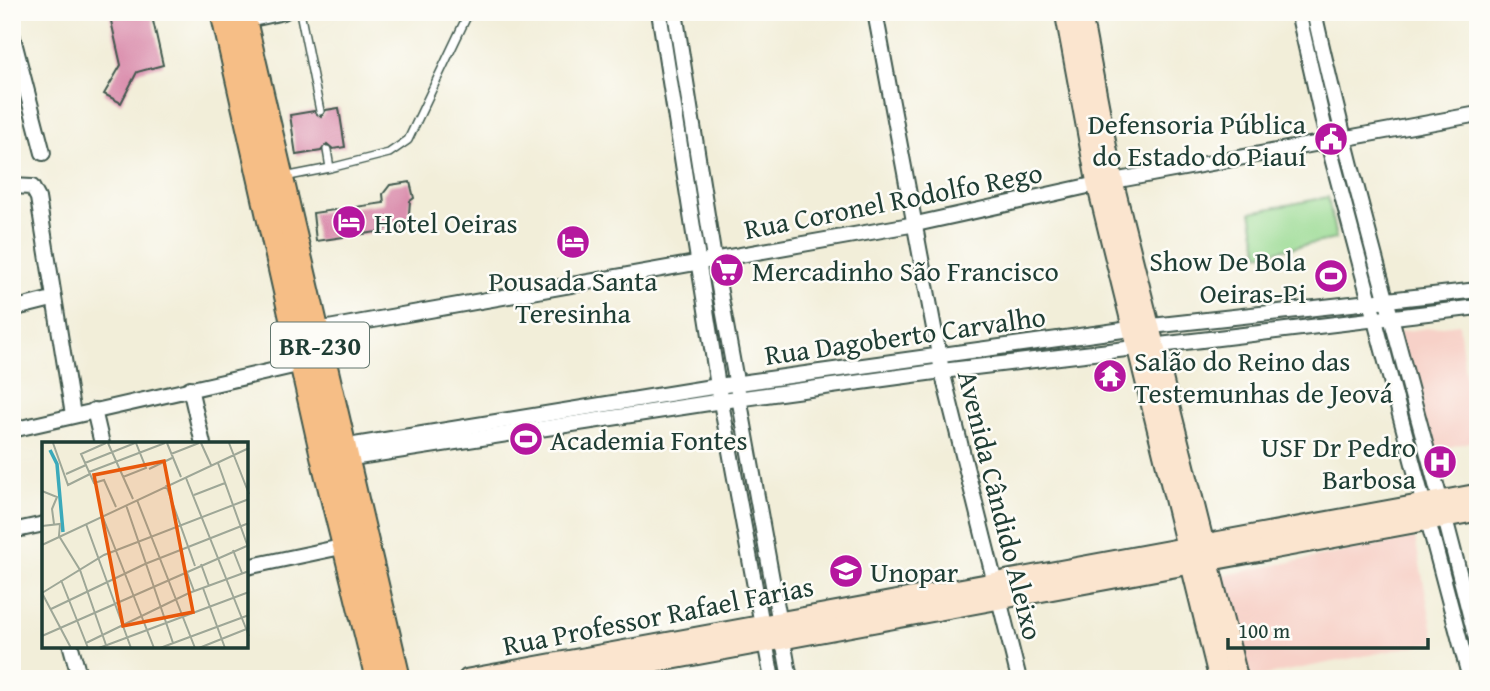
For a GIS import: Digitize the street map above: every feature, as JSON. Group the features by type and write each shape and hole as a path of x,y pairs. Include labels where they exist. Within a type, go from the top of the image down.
{"highway":[{"name":"BR-230","path":"233,18 280,178 285,245 302,364 378,679"},
{"name":"BR-230","path":"233,18 285,245 317,330 398,679"}],"main road":[{"path":"1065,12 1198,552 1238,679"},
{"path":"1081,12 1105,182"},
{"name":"Rua Professor Rafael Farias","path":"468,679 771,631 1434,510 1478,494"},
{"name":"Rua Professor Rafael Farias","path":"1434,510 1478,511"},
{"path":"1198,552 1219,679"},
{"name":"Rua Professor Rafael Farias","path":"565,679 771,631"}],"street":[{"path":"233,18 284,12"},
{"path":"659,12 718,386 771,631 790,679"},
{"path":"675,12 714,259 740,399 771,631 772,679"},
{"name":"Avenida Cândido Aleixo","path":"875,12 941,363 1018,679"},
{"path":"1298,12 1385,301 1382,319"},
{"path":"1314,12 1335,138 1370,303 1382,319 1434,510 1478,647"},
{"path":"12,34 43,153"},
{"name":"Rua Coronel Rodolfo Rego","path":"317,330 916,224 1105,182 1478,114"},
{"path":"12,186 28,185 36,193 72,415"},
{"name":"Rua Dagoberto Carvalho","path":"344,452 736,383 941,363 1478,289"},
{"path":"12,309 52,299"},
{"name":"Rua Dagoberto Carvalho","path":"1145,336 1382,319 1478,307"},
{"name":"Rua Dagoberto Carvalho","path":"344,452 740,399 941,363"},
{"path":"12,430 302,364"},
{"path":"190,388 203,442"},
{"path":"94,411 102,442"},
{"path":"1434,510 1470,679"},
{"path":"12,531 42,524"},
{"path":"248,567 346,546"},
{"path":"72,649 80,679"}],"lane":[{"path":"300,12 320,110"},
{"path":"280,178 389,153 408,140 416,129 469,12"},
{"path":"327,150 330,168"}],"shaded area":[{"path":"1478,322 1478,386 1468,323"},
{"path":"1459,324 1473,441 1430,452 1398,332"},
{"path":"1415,538 1435,642 1246,679 1219,576"}],"green space":[{"path":"1328,197 1336,239 1259,254 1251,212"}],"building":[{"path":"109,12 151,12 163,65 137,72 121,103 104,94 121,65"},
{"path":"339,108 345,147 333,149 327,144 321,151 296,155 290,115 314,111 321,117 326,110"},
{"name":"Hotel Oeiras","path":"410,182 414,198 410,201 408,227 384,228 384,231 316,241 313,213 384,203 383,194 390,185"}],"place":[{"name":"Defensoria Pública do Estado do Piauí","path":"1331,139"},
{"name":"Hotel Oeiras","path":"349,222"},
{"name":"Pousada Santa Teresinha","path":"573,242"},
{"name":"Mercadinho São Francisco","path":"727,270"},
{"name":"Show De Bola Oeiras-Pi","path":"1331,276"},
{"name":"Salão do Reino das Testemunhas de Jeová","path":"1110,376"},
{"name":"Academia Fontes","path":"526,439"},
{"name":"USF Dr Pedro Barbosa","path":"1440,462"},
{"name":"Unopar","path":"846,571"}]}
